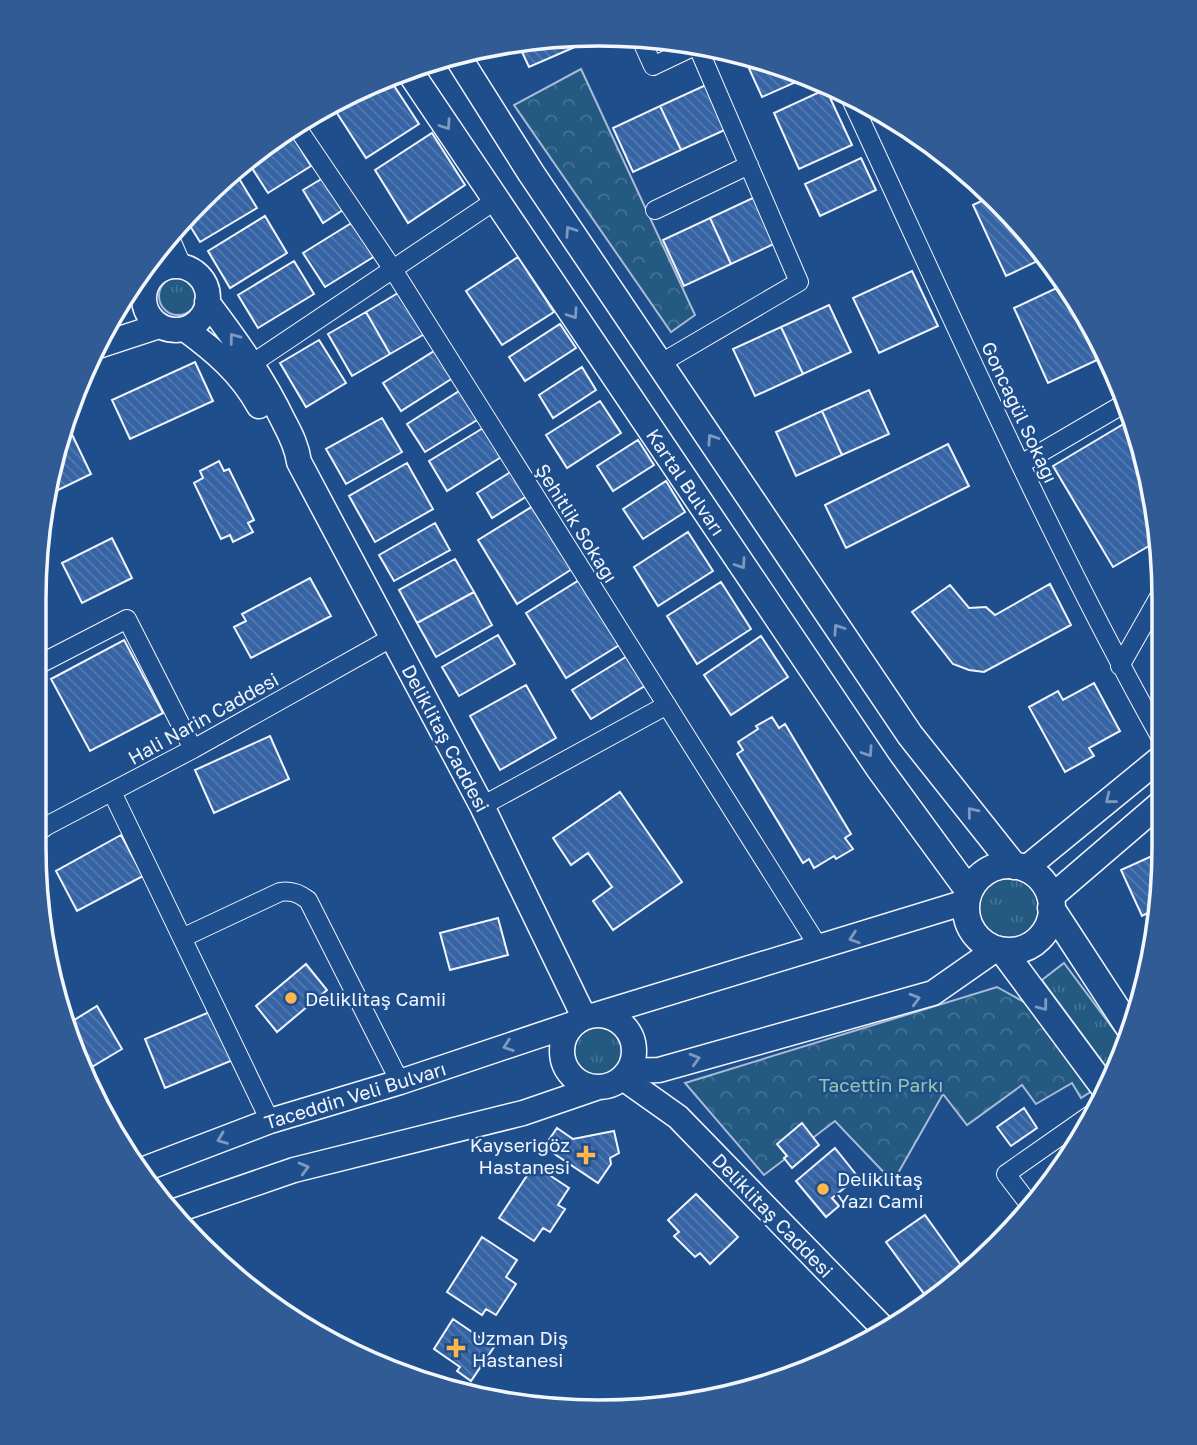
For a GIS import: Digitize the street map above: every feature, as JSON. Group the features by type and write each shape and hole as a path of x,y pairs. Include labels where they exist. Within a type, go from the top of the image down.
{"main road":[{"path":"461,63 531,173 909,735 1020,867 1043,883 1051,903 1124,1019"},
{"name":"Kartal Bulvarı","path":"414,78 967,897"},
{"path":"1020,867 992,868 983,874 967,897 966,914 974,934 982,942 999,950 1014,951 1034,943 1048,925 1051,903"},
{"path":"999,950 1099,1081"}],"street":[{"path":"645,48 653,66 682,52"},
{"path":"661,363 799,282 701,55"},
{"name":"Goncagül Sokağı","path":"861,112 1021,464 1121,666 1152,722"},
{"name":"Şehitlik Sokağı","path":"301,133 392,268 820,948"},
{"path":"654,210 749,165"},
{"path":"253,363 496,200"},
{"path":"173,246 183,268"},
{"path":"109,342 159,326 177,330 186,328 200,318 207,302 204,284 192,271 166,268 151,275"},
{"path":"147,280 144,295 147,313 159,326"},
{"name":"Deliklitaş Caddesi","path":"207,302 253,363 297,449 299,462 482,806 585,1019"},
{"name":"Deliklitaş Caddesi","path":"186,328 240,376 288,456 299,462"},
{"path":"1021,464 1117,408"},
{"path":"1121,666 1152,610"},
{"path":"46,661 127,619 194,749"},
{"name":"Hali Narin Caddesi","path":"46,827 194,749 393,637"},
{"path":"482,806 667,705"},
{"path":"1020,867 1152,765"},
{"path":"112,792 270,1121"},
{"path":"1051,903 1152,811"},
{"path":"182,938 280,892 292,891 303,896 308,900 400,1082"},
{"name":"Taceddin Veli Bulvarı","path":"149,1167 270,1121 400,1082 585,1019 820,948 967,897"},
{"path":"626,1074 659,1070 933,993 999,950"},
{"path":"181,1209 294,1170 523,1113 615,1084 626,1074 634,1052 630,1034 617,1020 585,1019 563,1040 562,1059 571,1076 596,1088"},
{"name":"Deliklitaş Caddesi","path":"626,1074 678,1117 878,1323"},
{"path":"1025,1198 1006,1174 1076,1125"}],"green space":[{"path":"581,69 695,315 671,332 514,105"},
{"path":"178,277 191,283 197,296 191,309 178,315 165,309 159,296 165,283"},
{"path":"1009,878 1026,883 1034,891 1039,908 1034,925 1026,933 1009,938 992,933 984,925 979,908 984,891 992,883"},
{"path":"1064,963 1118,1035 1105,1066 1042,980"},
{"name":"Tacettin Parkı","path":"997,987 1024,1002 1097,1085 1081,1098 1072,1083 1036,1104 1022,1085 967,1125 943,1094 893,1182 835,1121 764,1175 685,1083"},
{"path":"598,1027 615,1034 622,1051 615,1068 598,1075 581,1068 574,1051 581,1034"}],"building":[{"path":"575,47 529,67 522,51"},
{"path":"748,66 795,82 762,97"},
{"path":"708,84 729,128 681,150 660,106"},
{"path":"394,85 419,124 366,158 336,112"},
{"path":"819,92 830,97 852,145 799,169 774,113"},
{"path":"660,106 681,150 633,172 613,128"},
{"path":"432,133 465,185 408,223 375,170"},
{"path":"294,137 311,166 268,193 252,168"},
{"path":"861,158 876,190 820,216 805,184"},
{"path":"323,178 343,210 323,223 303,190"},
{"path":"239,179 257,208 200,242 190,226"},
{"path":"757,196 778,242 731,264 710,218"},
{"path":"983,200 1037,261 1006,276 973,205"},
{"path":"265,216 287,253 230,288 208,251"},
{"path":"710,218 731,264 684,286 663,240"},
{"path":"353,222 375,256 325,287 303,253"},
{"path":"518,257 554,312 502,345 466,291"},
{"path":"294,261 314,294 258,328 238,295"},
{"path":"912,271 938,326 879,353 853,298"},
{"path":"1056,288 1097,360 1048,383 1014,308"},
{"path":"403,290 428,332 390,354 366,312"},
{"path":"829,305 851,352 803,374 781,327"},
{"path":"366,312 390,354 352,376 328,334"},
{"path":"560,324 576,348 525,381 509,357"},
{"path":"781,327 803,374 755,396 733,349"},
{"path":"319,340 346,383 306,407 280,363"},
{"path":"439,348 456,376 401,411 383,383"},
{"path":"195,362 213,401 130,439 112,400"},
{"path":"582,367 596,390 553,418 539,395"},
{"path":"464,388 482,417 425,452 407,424"},
{"path":"869,390 889,434 842,455 822,411"},
{"path":"600,401 621,433 567,468 546,435"},
{"path":"822,411 842,455 796,476 776,432"},
{"path":"382,418 402,452 346,484 326,449"},
{"path":"1123,424 1141,491 1149,546 1113,567 1053,466"},
{"path":"488,425 506,454 447,491 429,461"},
{"path":"71,433 91,474 56,491"},
{"path":"638,440 654,465 613,491 597,466"},
{"path":"948,444 969,486 846,548 825,505"},
{"path":"219,461 224,471 229,469 254,520 248,523 253,532 233,542 230,535 221,539 194,483 203,478 200,471"},
{"path":"407,463 433,509 375,542 349,496"},
{"path":"517,468 532,493 492,518 477,493"},
{"path":"666,481 685,512 643,539 623,509"},
{"path":"533,506 572,569 517,604 478,540"},
{"path":"435,523 450,550 394,581 379,555"},
{"path":"688,532 713,571 658,606 634,567"},
{"path":"112,538 132,578 82,603 62,563"},
{"path":"455,559 474,592 417,623 399,590"},
{"path":"310,578 331,616 251,658 234,627 246,621 242,614"},
{"path":"581,579 621,644 566,678 526,613"},
{"path":"721,582 751,629 697,664 667,616"},
{"path":"1050,584 1071,625 984,672 953,664 912,612 950,585 969,608 986,607 995,615"},
{"path":"474,592 492,625 436,657 417,623"},
{"path":"498,635 515,664 459,696 442,667"},
{"path":"761,636 788,677 731,715 704,675"},
{"path":"124,640 163,713 90,751 51,679"},
{"path":"629,655 648,684 591,719 572,690"},
{"path":"1094,683 1120,731 1089,748 1094,756 1065,772 1029,707 1058,691 1063,700"},
{"path":"526,685 556,738 500,770 470,716"},
{"path":"772,717 779,728 785,724 851,834 845,838 853,849 814,868 809,859 803,863 737,754 743,750 738,742 758,729 756,726"},
{"path":"270,736 289,779 214,813 195,770"},
{"path":"620,792 682,882 613,930 593,901 612,887 588,853 571,865 553,838"},
{"path":"121,835 143,876 77,911 56,871"},
{"path":"1151,856 1147,913 1142,916 1121,870"},
{"path":"498,918 508,955 450,970 440,933"},
{"name":"Deliklitaş Camii","path":"306,964 327,990 277,1032 256,1006"},
{"path":"97,1006 122,1049 92,1067 74,1020"},
{"path":"212,1011 233,1060 165,1088 145,1039"},
{"path":"1024,1108 1037,1128 1011,1146 997,1127"},
{"path":"802,1123 819,1145 792,1168 784,1158 787,1156 777,1144"},
{"name":"Kayserigöz Hastanesi","path":"557,1128 573,1139 614,1131 619,1153 610,1158 611,1164 598,1183 544,1147"},
{"name":"Deliklitaş Yazı Cami","path":"835,1148 858,1177 832,1198 839,1206 826,1217 796,1181"},
{"path":"534,1165 569,1188 558,1205 565,1209 550,1232 543,1228 534,1241 499,1218"},
{"path":"696,1194 738,1237 710,1264 700,1253 695,1257 674,1236 679,1232 668,1220"},
{"path":"925,1215 960,1264 924,1293 886,1242"},
{"path":"482,1237 517,1260 506,1277 516,1284 496,1315 486,1309 482,1315 447,1292"},
{"path":"453,1319 494,1347 471,1381 457,1371 460,1367 434,1349"}],"place":[{"name":"Deliklitaş Camii","path":"291,998"},
{"name":"Kayserigöz Hastanesi","path":"586,1155"},
{"name":"Deliklitaş Yazı Cami","path":"823,1189"},
{"name":"Uzman Diş Hastanesi","path":"456,1348"}]}
